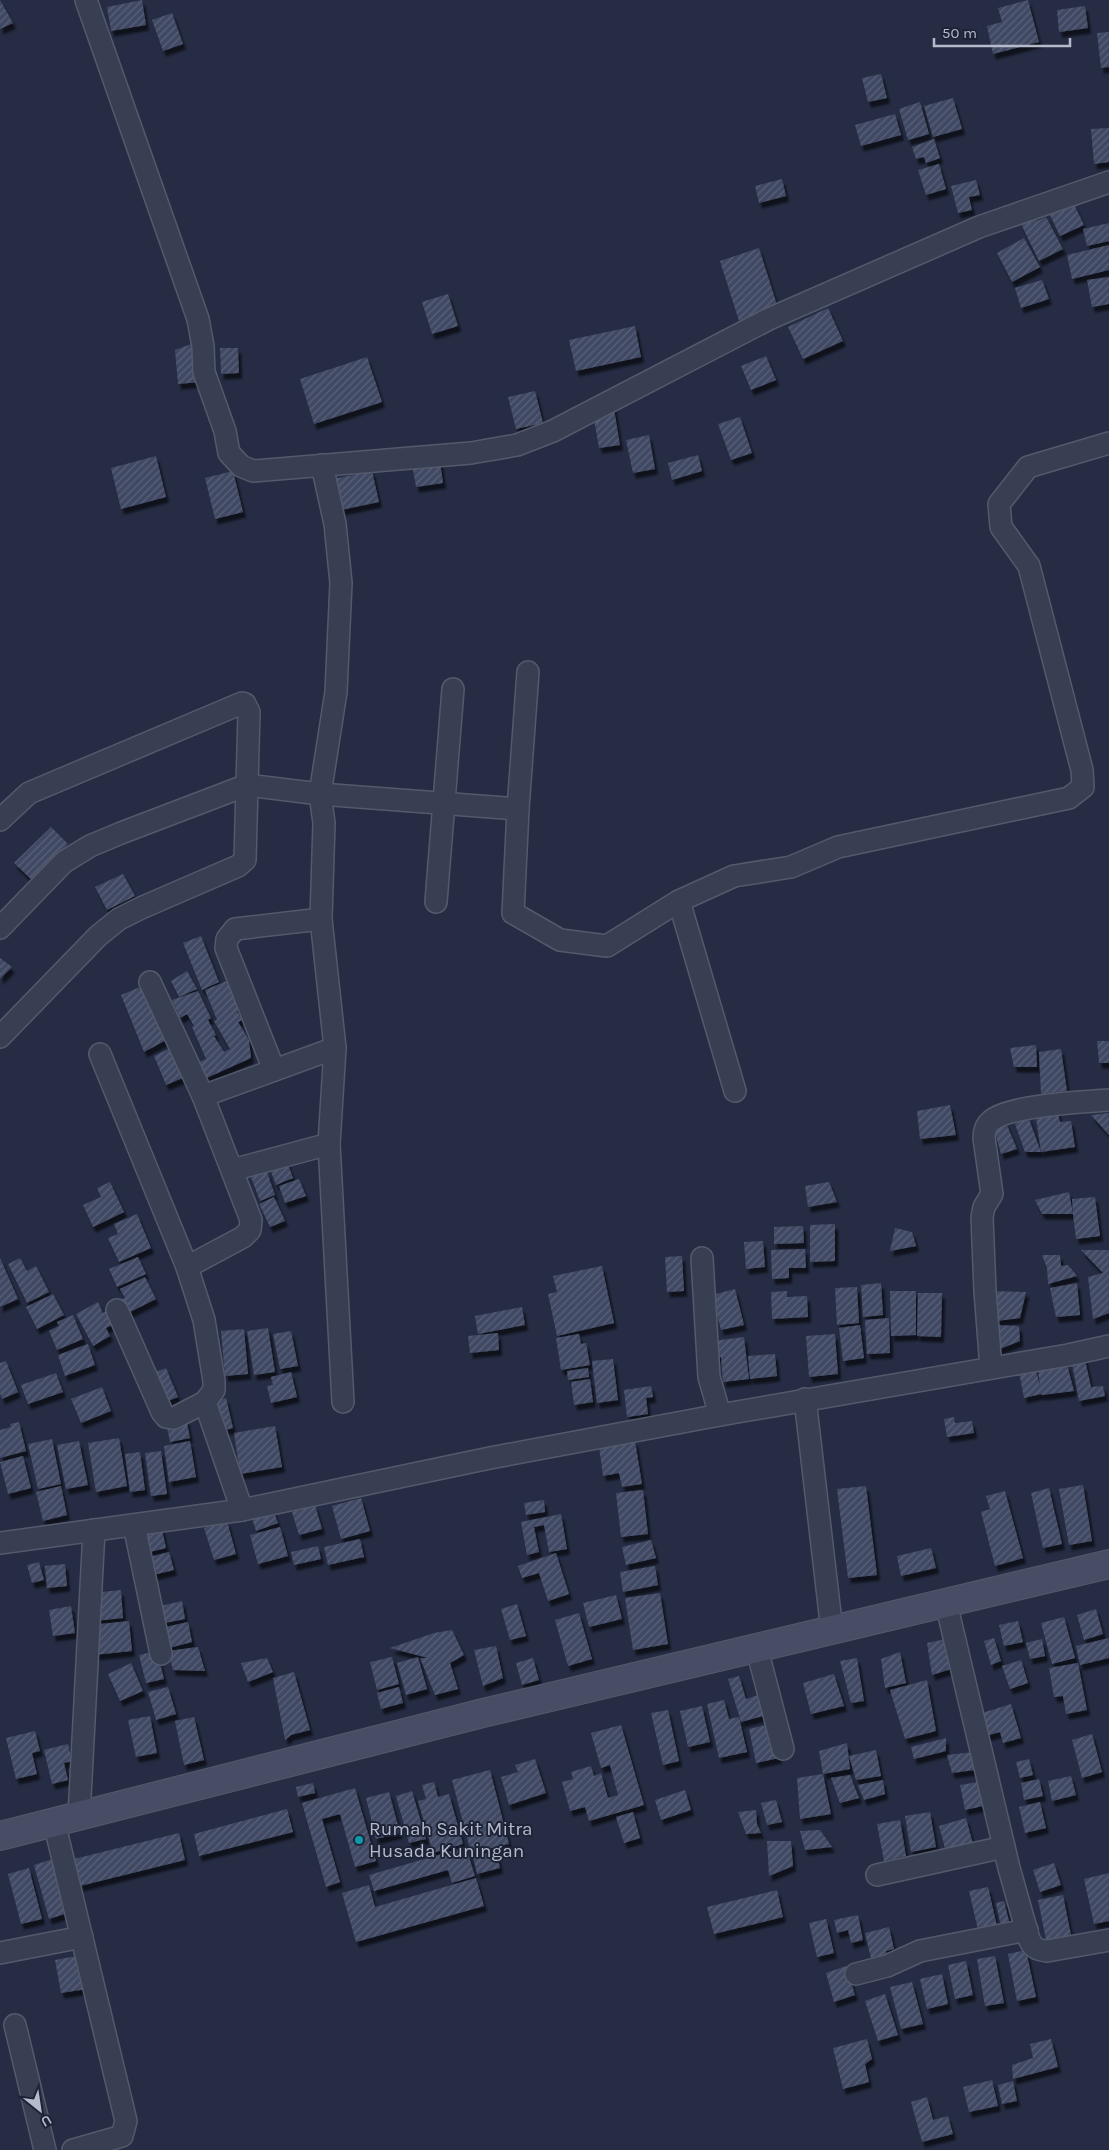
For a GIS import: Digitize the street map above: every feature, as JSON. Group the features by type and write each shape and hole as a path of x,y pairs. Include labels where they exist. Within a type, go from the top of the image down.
{"main road":[{"path":"0,1836 483,1713 1108,1566"}],"street":[{"path":"86,0 198,319 204,346 204,372 225,431 229,453 241,466 253,470 470,453 517,445 553,431 769,319 979,227 1109,182"},
{"path":"528,672 513,913 560,940 607,946 680,901 734,876 791,867 838,847 1069,798 1083,787 1082,770 1029,566 1001,527 999,504 1028,467 1109,443"},
{"path":"322,465 336,533 341,583 336,692 320,794 324,823 321,919 335,1048 329,1144 343,1402"},
{"path":"436,902 453,689"},
{"path":"0,820 29,793 242,703 245,704 249,712 246,857 243,863 119,919 98,936 0,1037"},
{"path":"0,928 64,862 75,854 121,833 247,785 320,794 518,809"},
{"path":"680,901 735,1091"},
{"path":"274,1070 226,948 227,938 235,929 321,919"},
{"path":"150,982 204,1096 251,1220 250,1230 243,1237 188,1267"},
{"path":"204,1096 335,1048"},
{"path":"100,1054 188,1267 204,1320 214,1381 214,1390 204,1402 174,1418 166,1417 162,1412 117,1310"},
{"path":"991,1368 982,1217 984,1207 992,1194 984,1138 985,1130 991,1120 1010,1112 1109,1100"},
{"path":"232,1170 329,1144"},
{"path":"702,1258 709,1377 720,1415"},
{"path":"0,1543 242,1510 490,1458 805,1399 1068,1355 1109,1346"},
{"path":"805,1399 832,1631"},
{"path":"204,1402 242,1510"},
{"path":"134,1525 161,1654"},
{"path":"94,1530 66,1819 82,1937 126,2122 127,2140"},
{"path":"946,1603 1004,1847 1026,1930 1033,1946 1039,1951 1047,1951 1109,1940"},
{"path":"757,1648 783,1750"},
{"path":"877,1875 1004,1847"},
{"path":"856,1974 887,1966 920,1951 1026,1930"},
{"path":"0,1953 82,1937"},
{"path":"15,2025 46,2150"},
{"path":"73,2150 122,2136 127,2140"}],"building":[{"path":"0,0 13,23 0,29"},
{"path":"142,0 146,25 111,31 107,7"},
{"path":"1028,0 1039,42 993,54 987,26 1002,22 998,8"},
{"path":"1085,6 1088,28 1059,32 1057,10"},
{"path":"172,13 183,44 163,51 152,20"},
{"path":"1109,32 1109,67 1101,68 1097,33"},
{"path":"881,74 887,98 868,102 862,78"},
{"path":"953,98 962,129 933,137 924,106"},
{"path":"920,102 929,134 908,140 899,109"},
{"path":"895,114 901,135 861,146 855,125"},
{"path":"1109,128 1109,162 1094,164 1091,129"},
{"path":"934,139 940,158 926,163 924,157 916,159 912,147"},
{"path":"939,164 946,189 926,195 918,170"},
{"path":"782,179 786,196 759,203 755,186"},
{"path":"976,180 980,195 969,197 972,210 958,213 951,186"},
{"path":"1073,202 1084,225 1060,236 1049,213"},
{"path":"1034,215 1037,221 1046,217 1063,249 1039,261 1020,222"},
{"path":"1109,223 1109,241 1087,246 1083,229"},
{"path":"1024,238 1040,267 1012,282 997,253"},
{"path":"1109,245 1109,270 1072,279 1067,255"},
{"path":"759,248 778,308 739,321 720,261"},
{"path":"1109,277 1109,304 1092,307 1087,280"},
{"path":"1042,280 1049,299 1021,308 1015,288"},
{"path":"448,294 458,326 432,334 422,302"},
{"path":"828,308 843,341 803,359 788,327"},
{"path":"635,326 641,357 576,371 569,340"},
{"path":"197,342 200,382 178,384 175,350"},
{"path":"220,348 238,348 239,373 221,374"},
{"path":"766,356 776,380 751,390 741,366"},
{"path":"367,357 382,402 314,424 300,379"},
{"path":"535,391 543,423 516,429 508,397"},
{"path":"613,403 620,445 599,448 593,413"},
{"path":"740,417 752,453 731,460 718,424"},
{"path":"649,435 655,469 633,473 626,440"},
{"path":"438,448 443,483 416,487 410,453"},
{"path":"698,455 702,471 672,480 668,463"},
{"path":"156,456 166,497 121,509 111,468"},
{"path":"233,471 243,512 215,519 205,478"},
{"path":"372,471 379,502 341,510 334,479"},
{"path":"51,827 68,844 34,882 14,863"},
{"path":"123,874 135,896 107,910 95,887"},
{"path":"201,936 219,982 202,990 183,943"},
{"path":"0,958 12,967 0,979"},
{"path":"187,971 197,989 179,997 171,981"},
{"path":"229,980 239,1010 237,1011 242,1020 238,1022 249,1040 251,1058 202,1080 195,1064 206,1059 192,1027 194,1026 187,1014 180,1018 172,1000 198,991 211,1018 208,1020 216,1035 214,1036 224,1052 230,1049 214,1021 217,1020 205,990"},
{"path":"145,985 170,1038 144,1052 121,995"},
{"path":"1097,1041 1109,1041 1109,1063 1099,1063"},
{"path":"1036,1045 1037,1067 1014,1067 1010,1048"},
{"path":"172,1047 185,1077 166,1085 154,1056"},
{"path":"1061,1049 1067,1091 1041,1094 1039,1052"},
{"path":"950,1105 956,1135 920,1139 917,1111"},
{"path":"1057,1109 1060,1122 1071,1121 1075,1147 1041,1152 1035,1111"},
{"path":"1109,1113 1109,1135 1091,1115"},
{"path":"1028,1116 1041,1152 1025,1152 1015,1124"},
{"path":"1006,1123 1017,1149 1001,1154 994,1128"},
{"path":"286,1159 293,1178 276,1185 269,1166"},
{"path":"267,1172 275,1195 260,1201 251,1177"},
{"path":"299,1179 306,1196 285,1203 279,1186"},
{"path":"110,1182 124,1212 93,1227 83,1205 101,1197 97,1188"},
{"path":"829,1182 837,1202 808,1207 805,1186"},
{"path":"1069,1192 1073,1214 1042,1214 1035,1200"},
{"path":"274,1197 285,1221 270,1227 259,1204"},
{"path":"1095,1197 1100,1236 1076,1239 1072,1199"},
{"path":"137,1214 151,1248 119,1262 108,1238 118,1234 114,1224"},
{"path":"835,1224 835,1261 810,1262 810,1225"},
{"path":"803,1226 804,1243 774,1244 774,1227"},
{"path":"895,1228 912,1232 916,1246 890,1251"},
{"path":"763,1241 765,1267 746,1269 744,1242"},
{"path":"805,1249 806,1268 789,1268 789,1278 772,1279 771,1250"},
{"path":"1081,1250 1109,1250 1109,1313 1093,1319 1088,1277 1103,1273"},
{"path":"1042,1255 1060,1255 1061,1266 1068,1265 1077,1276 1048,1284 1047,1268"},
{"path":"682,1256 684,1291 667,1292 665,1257"},
{"path":"138,1257 146,1274 117,1287 109,1269"},
{"path":"0,1258 18,1299 0,1307"},
{"path":"20,1258 27,1271 36,1266 49,1292 27,1303 8,1264"},
{"path":"602,1266 614,1323 557,1336 548,1294 557,1292 553,1276"},
{"path":"145,1277 156,1299 126,1314 119,1300 125,1298 120,1289"},
{"path":"881,1283 883,1315 863,1317 861,1285"},
{"path":"1077,1283 1080,1315 1056,1317 1050,1288"},
{"path":"857,1287 859,1323 837,1325 835,1288"},
{"path":"735,1289 744,1325 721,1330 712,1295"},
{"path":"787,1291 787,1297 807,1296 808,1317 772,1319 771,1292"},
{"path":"890,1291 916,1291 916,1335 891,1336"},
{"path":"986,1291 1026,1292 1020,1318 996,1321"},
{"path":"918,1293 942,1293 941,1337 917,1336"},
{"path":"53,1294 64,1315 37,1329 26,1307"},
{"path":"98,1302 103,1313 109,1310 116,1323 106,1328 110,1336 93,1346 76,1314"},
{"path":"522,1307 525,1325 478,1334 475,1316"},
{"path":"73,1315 83,1339 57,1350 49,1331 59,1326 57,1322"},
{"path":"889,1318 890,1353 867,1354 865,1320"},
{"path":"860,1325 864,1358 843,1361 839,1328"},
{"path":"994,1325 1019,1326 1020,1341 997,1350"},
{"path":"268,1328 275,1372 254,1375 247,1331"},
{"path":"244,1329 248,1374 225,1376 221,1331"},
{"path":"291,1331 298,1366 280,1369 273,1334"},
{"path":"498,1333 499,1350 470,1353 468,1336"},
{"path":"579,1334 581,1344 586,1343 590,1365 561,1370 556,1338"},
{"path":"835,1334 838,1374 809,1377 806,1336"},
{"path":"744,1337 749,1379 723,1382 721,1357 715,1358 713,1341"},
{"path":"88,1344 95,1365 65,1376 58,1355"},
{"path":"775,1354 777,1376 750,1379 748,1356"},
{"path":"1084,1355 1091,1387 1103,1386 1105,1396 1079,1401 1071,1358"},
{"path":"613,1359 618,1400 597,1403 592,1361"},
{"path":"6,1361 18,1392 2,1399 0,1393 0,1363"},
{"path":"1067,1364 1074,1391 1041,1394 1024,1398 1018,1367 1035,1365 1040,1387 1038,1370"},
{"path":"166,1368 178,1397 163,1403 151,1374"},
{"path":"588,1368 589,1377 568,1380 567,1371"},
{"path":"291,1372 297,1397 271,1403 267,1386 273,1385 271,1377"},
{"path":"56,1373 63,1392 28,1404 21,1385"},
{"path":"590,1379 593,1402 574,1405 571,1382"},
{"path":"651,1386 653,1397 646,1398 648,1414 627,1417 624,1390"},
{"path":"102,1387 111,1411 81,1423 71,1399"},
{"path":"226,1398 233,1428 217,1432 210,1402"},
{"path":"954,1417 955,1423 972,1421 974,1433 947,1437 944,1419"},
{"path":"186,1418 190,1438 170,1442 166,1422"},
{"path":"19,1422 26,1451 0,1458 0,1430 11,1427 10,1424"},
{"path":"275,1426 282,1467 240,1474 234,1433"},
{"path":"119,1438 127,1486 96,1492 88,1443"},
{"path":"52,1439 61,1484 38,1489 28,1444"},
{"path":"79,1441 88,1485 66,1489 57,1445"},
{"path":"190,1441 196,1477 169,1482 164,1446"},
{"path":"635,1441 642,1484 622,1487 619,1473 603,1476 599,1447"},
{"path":"161,1451 167,1494 151,1496 145,1453"},
{"path":"140,1452 145,1490 130,1492 125,1454"},
{"path":"23,1456 31,1488 8,1494 0,1462"},
{"path":"1083,1485 1092,1541 1069,1545 1059,1489"},
{"path":"61,1486 67,1515 43,1521 36,1492"},
{"path":"866,1486 877,1575 848,1578 837,1489"},
{"path":"1049,1488 1062,1544 1043,1548 1031,1493"},
{"path":"643,1490 648,1534 621,1537 616,1493"},
{"path":"1005,1491 1023,1558 995,1566 981,1512 990,1509 986,1496"},
{"path":"361,1498 370,1531 341,1539 332,1506"},
{"path":"544,1500 545,1512 526,1515 524,1503"},
{"path":"315,1505 322,1529 299,1535 292,1512"},
{"path":"272,1507 278,1523 256,1531 251,1515"},
{"path":"561,1514 567,1549 549,1552 544,1525 534,1527 539,1552 527,1555 521,1522"},
{"path":"227,1521 236,1554 214,1560 204,1528"},
{"path":"161,1525 166,1548 146,1553 141,1530"},
{"path":"280,1527 288,1556 258,1564 250,1535"},
{"path":"360,1539 364,1557 328,1565 324,1547"},
{"path":"651,1540 656,1558 626,1565 622,1547"},
{"path":"318,1546 321,1559 294,1565 291,1552"},
{"path":"931,1548 936,1568 901,1576 897,1556"},
{"path":"169,1552 174,1570 149,1576 145,1558"},
{"path":"556,1553 569,1594 548,1601 539,1573 522,1578 518,1566"},
{"path":"39,1562 44,1580 32,1583 27,1565"},
{"path":"65,1564 67,1586 47,1588 45,1566"},
{"path":"655,1566 658,1585 623,1592 620,1572"},
{"path":"121,1590 123,1618 94,1621 92,1593"},
{"path":"660,1593 668,1644 633,1650 625,1598"},
{"path":"616,1595 622,1619 589,1627 583,1603"},
{"path":"182,1601 185,1619 160,1624 156,1607"},
{"path":"517,1604 526,1636 510,1640 501,1609"},
{"path":"71,1606 75,1633 53,1636 49,1610"},
{"path":"1096,1609 1103,1634 1084,1640 1077,1615"},
{"path":"579,1613 592,1659 568,1666 555,1620"},
{"path":"1064,1617 1075,1658 1052,1664 1041,1623"},
{"path":"129,1621 132,1651 93,1655 91,1625"},
{"path":"1018,1621 1023,1642 1004,1646 999,1625"},
{"path":"188,1622 192,1642 165,1649 161,1628"},
{"path":"452,1630 464,1655 450,1663 458,1689 435,1695 420,1658 428,1658 390,1648 434,1633"},
{"path":"994,1638 1001,1661 991,1665 984,1641"},
{"path":"1109,1638 1109,1658 1080,1665 1076,1646"},
{"path":"946,1639 951,1669 932,1675 927,1643"},
{"path":"1042,1639 1045,1656 1030,1659 1026,1643"},
{"path":"496,1646 503,1678 483,1686 474,1650"},
{"path":"198,1647 205,1671 173,1670 168,1651"},
{"path":"157,1651 164,1679 146,1683 139,1655"},
{"path":"900,1652 906,1683 885,1688 881,1659"},
{"path":"392,1657 399,1684 377,1690 370,1662"},
{"path":"418,1657 427,1689 406,1695 397,1663"},
{"path":"267,1658 273,1672 248,1682 241,1663"},
{"path":"533,1658 539,1680 522,1685 516,1663"},
{"path":"857,1658 864,1701 851,1703 840,1661"},
{"path":"1021,1660 1028,1683 1010,1689 1002,1666"},
{"path":"131,1663 143,1691 120,1701 108,1674"},
{"path":"1078,1663 1087,1710 1066,1714 1063,1696 1054,1697 1049,1668"},
{"path":"294,1672 310,1730 291,1735 285,1740 273,1678"},
{"path":"834,1674 844,1706 811,1714 803,1683"},
{"path":"739,1676 746,1699 764,1693 770,1714 741,1722 728,1679"},
{"path":"927,1680 936,1731 905,1739 890,1690"},
{"path":"168,1687 176,1714 156,1720 148,1692"},
{"path":"399,1687 403,1703 381,1709 377,1693"},
{"path":"724,1700 729,1719 739,1717 747,1752 719,1758 707,1704"},
{"path":"1011,1704 1021,1738 1003,1743 1000,1732 986,1736 979,1714"},
{"path":"702,1706 710,1742 688,1747 680,1711"},
{"path":"668,1710 679,1761 663,1765 651,1713"},
{"path":"150,1716 157,1753 136,1757 128,1720"},
{"path":"194,1717 204,1760 184,1765 175,1721"},
{"path":"771,1724 779,1758 756,1763 749,1729"},
{"path":"621,1725 644,1805 589,1821 585,1807 570,1811 562,1782 573,1779 571,1772 591,1766 594,1776 601,1773 608,1798 618,1795 610,1765 601,1768 591,1733"},
{"path":"35,1731 40,1751 32,1753 37,1774 16,1779 6,1738"},
{"path":"1092,1734 1102,1772 1082,1778 1072,1740"},
{"path":"946,1738 946,1751 914,1759 911,1747"},
{"path":"847,1743 850,1769 823,1774 819,1751"},
{"path":"68,1744 72,1761 64,1763 68,1780 52,1784 44,1750"},
{"path":"876,1750 881,1776 856,1780 849,1756"},
{"path":"974,1752 975,1770 952,1773 947,1755"},
{"path":"535,1759 546,1793 509,1805 501,1777 518,1772 515,1765"},
{"path":"1029,1759 1033,1775 1020,1778 1016,1762"},
{"path":"490,1770 509,1844 471,1853 452,1780"},
{"path":"823,1774 831,1814 800,1819 797,1778"},
{"path":"850,1775 859,1798 840,1803 831,1778"},
{"path":"1071,1776 1076,1795 1052,1801 1048,1781"},
{"path":"1039,1779 1043,1796 1024,1800 1021,1783"},
{"path":"883,1780 885,1794 864,1800 858,1785"},
{"path":"434,1782 438,1797 449,1794 463,1844 433,1853 418,1801 426,1799 422,1785"},
{"path":"978,1782 983,1806 965,1810 960,1785"},
{"path":"313,1783 315,1793 298,1797 296,1787"},
{"name":"Rumah Sakit Mitra Husada Kuningan","path":"355,1788 376,1861 355,1867 340,1814 322,1819 340,1882 326,1887 302,1803"},
{"path":"685,1790 691,1810 661,1820 655,1800"},
{"path":"412,1791 426,1839 409,1843 396,1796"},
{"path":"389,1792 400,1833 376,1839 366,1798"},
{"path":"776,1800 782,1822 767,1825 761,1803"},
{"path":"1040,1802 1046,1828 1025,1833 1019,1807"},
{"path":"287,1809 293,1832 199,1856 194,1834"},
{"path":"756,1810 757,1824 761,1833 746,1834 738,1812"},
{"path":"633,1812 640,1838 624,1843 616,1817"},
{"path":"930,1812 936,1847 911,1852 905,1816"},
{"path":"966,1818 973,1844 946,1852 939,1826"},
{"path":"900,1820 906,1856 884,1861 877,1824"},
{"path":"820,1830 832,1847 805,1850 800,1831"},
{"path":"179,1833 185,1860 80,1886 74,1859"},
{"path":"767,1841 791,1841 793,1866 769,1876"},
{"path":"466,1847 475,1876 452,1883 448,1870 374,1891 369,1875"},
{"path":"496,1851 500,1868 477,1874 473,1856"},
{"path":"56,1858 71,1912 49,1919 34,1865"},
{"path":"1054,1863 1061,1885 1040,1892 1033,1870"},
{"path":"29,1868 42,1919 21,1924 8,1874"},
{"path":"1109,1873 1109,1921 1094,1924 1084,1879"},
{"path":"476,1878 484,1906 356,1942 342,1893 369,1885 375,1907"},
{"path":"988,1887 997,1926 978,1930 969,1891"},
{"path":"777,1890 783,1917 714,1934 707,1907"},
{"path":"1063,1895 1071,1935 1046,1940 1038,1900"},
{"path":"1004,1901 1010,1925 1001,1927 996,1903"},
{"path":"858,1915 863,1940 851,1943 848,1930 837,1933 834,1920"},
{"path":"826,1919 834,1953 817,1957 809,1923"},
{"path":"889,1927 894,1949 886,1951 889,1963 873,1967 865,1933"},
{"path":"1026,1950 1036,1997 1017,2001 1008,1954"},
{"path":"82,1955 87,1989 61,1993 55,1960"},
{"path":"995,1956 1004,2003 985,2006 977,1959"},
{"path":"966,1961 973,1995 955,1999 948,1965"},
{"path":"846,1966 855,1995 834,2002 826,1973"},
{"path":"942,1974 948,2004 927,2009 920,1979"},
{"path":"912,1982 923,2024 901,2029 890,1987"},
{"path":"885,1994 898,2035 878,2041 865,2001"},
{"path":"867,2039 872,2059 865,2064 869,2082 843,2089 833,2048"},
{"path":"1051,2039 1058,2067 1013,2079 1012,2065 1033,2058 1030,2044"},
{"path":"992,2080 998,2106 969,2112 963,2087"},
{"path":"1013,2081 1017,2101 1002,2104 998,2085"},
{"path":"927,2097 933,2120 948,2116 953,2134 922,2142 911,2102"}],"place":[{"name":"Rumah Sakit Mitra Husada Kuningan","path":"359,1840"}]}
